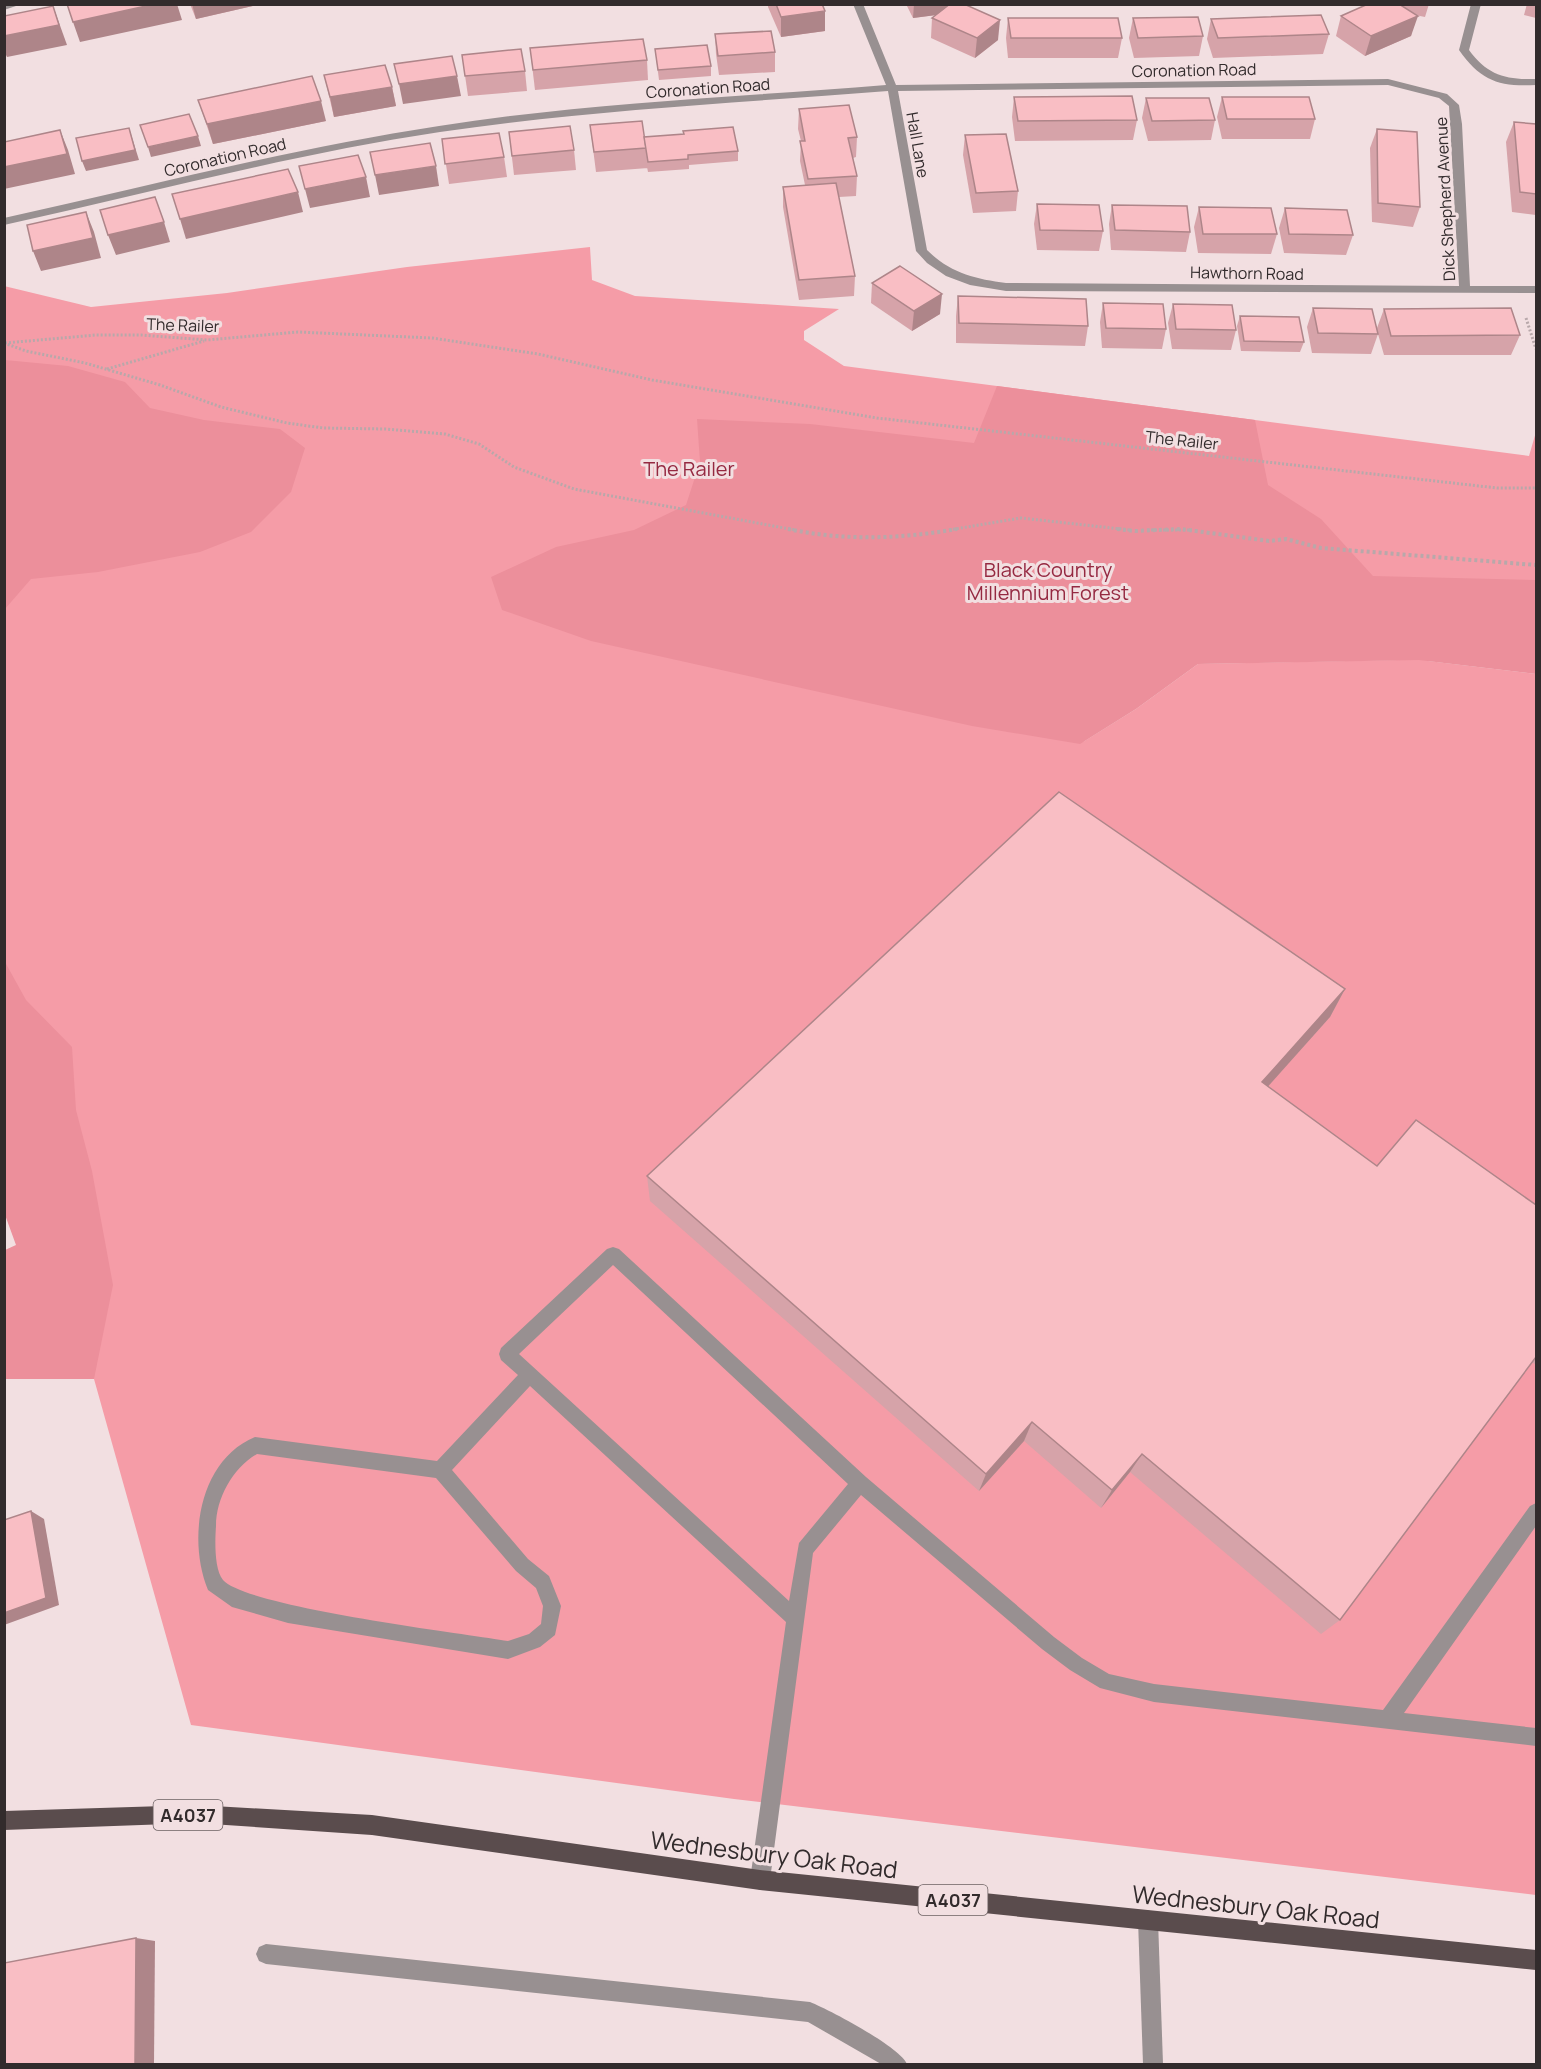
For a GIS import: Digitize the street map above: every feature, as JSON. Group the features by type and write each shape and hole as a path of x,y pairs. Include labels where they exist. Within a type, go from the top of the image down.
{"main road":[{"name":"Wednesbury Oak Road","path":"4,1821 196,1814 372,1825 760,1880 1536,1960"}],"street":[{"path":"4,7 17,4"},
{"name":"Hall Lane","path":"858,4 892,88 922,251 936,267 958,278"},
{"path":"1476,4 1464,50 1472,63 1484,75 1507,82 1536,82"},
{"name":"Coronation Road","path":"4,222 333,147 439,129 531,117 892,88 1388,82 1423,89"},
{"name":"Dick Shepherd Avenue","path":"1423,89 1443,96 1454,105 1457,124 1465,291"},
{"name":"Hawthorn Road","path":"958,278 1006,287 1536,290"},
{"path":"796,1619 507,1354 613,1254 860,1483 1048,1643 1076,1664 1106,1682 1154,1693 1228,1703 1536,1737"},
{"path":"440,1470 529,1375"},
{"path":"255,1445 440,1470 522,1565 543,1582 552,1606 549,1629 534,1641 508,1650 288,1614 232,1599 214,1584 206,1550 207,1520 215,1492 237,1456 255,1445"},
{"path":"760,1880 805,1549 860,1483"},
{"path":"1389,1719 1536,1512"},
{"path":"1148,1920 1153,2064"},
{"path":"266,1954 810,2012 876,2049 897,2064"}],"path":[{"name":"The Railer","path":"4,343 96,335 141,335 207,340 298,332 432,338 538,354 652,380 878,418 1497,488 1536,488"},
{"path":"106,369 207,340"},
{"path":"4,343 26,351 106,369 221,407 287,423 323,428 385,429 445,434 479,444 514,466 574,489 720,514 802,532 850,538 928,534 1021,518 1135,531 1180,530 1269,541 1286,539 1321,548 1536,565"}],"green space":[{"path":"590,247 592,280 635,296 839,309 804,331 804,340 844,366 1529,456 1536,432 1536,663 1428,661 1536,674 1536,1895 734,1799 191,1725 94,1379 42,1155 5,1064 4,286 91,307 227,293 407,267","holes":["1168,654 1398,660 1198,664 1136,709 1083,742"]},
{"path":"5,360 68,366 125,382 150,408 204,420 280,429 305,448 291,492 251,532 200,552 98,572 31,579 5,609"},
{"name":"Black Country Millennium Forest","path":"997,386 1255,420 1268,485 1321,519 1373,576 1536,580 1536,674 1419,660 1198,664 1136,709 1080,744 972,726 591,641 502,610 491,577 556,547 634,530 686,505 700,462 697,419 810,424 974,443"},
{"path":"5,962 26,1000 72,1047 76,1110 92,1171 113,1285 94,1379 5,1379 5,1250 16,1245 4,1212"}],"building":[{"path":"67,4 155,4 73,22"},
{"path":"776,4 822,4 825,11 781,17"},
{"path":"950,4 964,4 1000,20 977,38 932,18"},
{"path":"1368,4 1399,4 1418,16 1371,36 1341,16"},
{"path":"53,6 59,25 4,36 4,16"},
{"path":"1321,15 1329,34 1218,38 1211,19"},
{"path":"1198,17 1203,36 1138,38 1133,18"},
{"path":"1008,18 1118,18 1122,38 1011,38"},
{"path":"771,31 775,52 718,56 715,34"},
{"path":"643,39 647,60 533,70 530,48"},
{"path":"707,45 711,66 658,70 655,49"},
{"path":"521,49 525,71 465,76 462,55"},
{"path":"452,56 457,76 399,84 394,64"},
{"path":"385,65 392,87 330,97 324,75"},
{"path":"312,76 321,101 207,124 198,100"},
{"path":"1132,96 1137,120 1018,121 1014,97"},
{"path":"1222,97 1309,97 1315,119 1227,119"},
{"path":"1146,98 1209,98 1215,120 1152,121"},
{"path":"849,105 857,137 848,138 857,176 808,179 800,141 805,141 799,109"},
{"path":"189,114 198,136 148,147 140,125"},
{"path":"642,121 646,148 594,152 590,125"},
{"path":"1514,122 1536,124 1536,194 1520,192"},
{"path":"570,126 574,150 512,156 509,132"},
{"path":"733,127 738,151 688,155 688,159 648,162 644,137"},
{"path":"129,128 135,150 82,161 76,138"},
{"path":"1377,129 1417,132 1420,207 1378,203"},
{"path":"60,130 67,154 4,167 4,142"},
{"path":"499,133 504,157 445,164 442,139"},
{"path":"1006,134 1018,191 976,193 965,135"},
{"path":"430,143 436,166 375,175 370,152"},
{"path":"358,155 366,177 305,189 299,166"},
{"path":"288,169 298,192 180,219 172,194"},
{"path":"836,183 855,276 799,280 783,187"},
{"path":"155,197 164,222 108,235 100,210"},
{"path":"1037,204 1099,205 1103,231 1040,230"},
{"path":"1112,205 1187,206 1190,232 1115,230"},
{"path":"1199,207 1271,208 1277,234 1203,234"},
{"path":"1285,208 1347,210 1353,235 1289,234"},
{"path":"86,212 93,238 33,251 27,225"},
{"path":"900,266 942,294 914,311 872,283"},
{"path":"958,296 1086,299 1088,326 959,323"},
{"path":"1103,303 1163,304 1166,329 1106,328"},
{"path":"1173,304 1232,305 1236,330 1176,329"},
{"path":"1313,308 1372,309 1378,334 1318,333"},
{"path":"1511,308 1520,335 1391,336 1384,309"},
{"path":"1240,316 1299,317 1304,342 1244,341"},
{"path":"1059,792 1345,989 1262,1082 1377,1166 1416,1120 1536,1205 1536,1357 1340,1620 1142,1454 1112,1490 1032,1422 986,1474 647,1176"},
{"path":"31,1511 46,1598 4,1613 4,1520"},
{"path":"136,1938 135,2064 4,2064 4,1963"}]}
